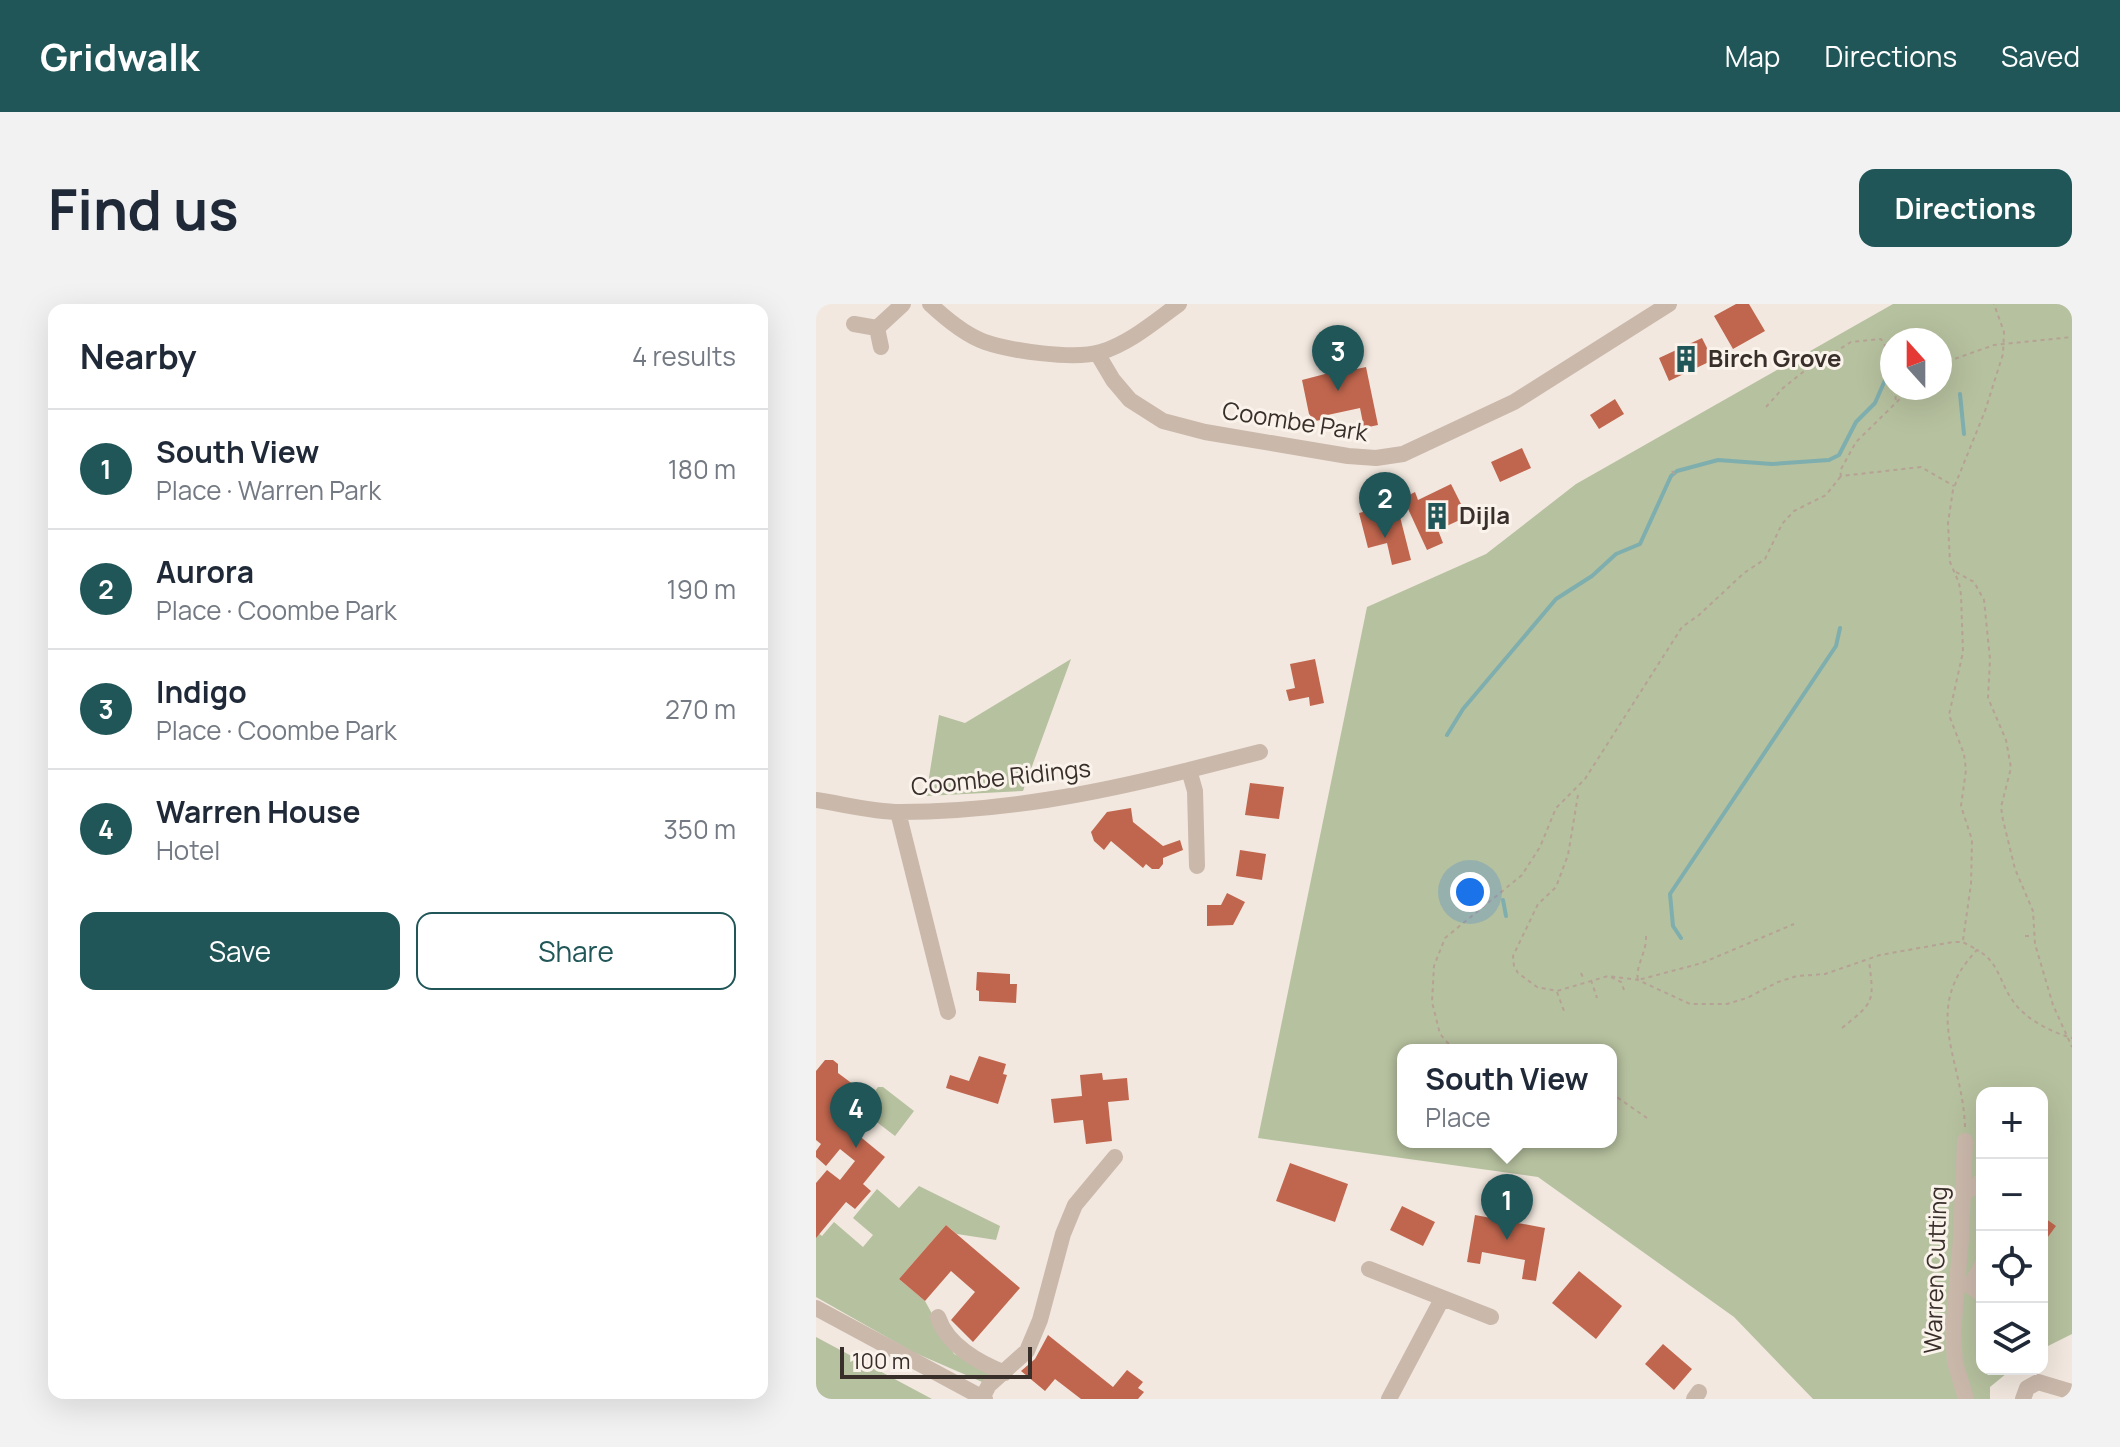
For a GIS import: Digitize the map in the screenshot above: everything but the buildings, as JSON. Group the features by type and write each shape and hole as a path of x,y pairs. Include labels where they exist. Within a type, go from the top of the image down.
{"street":[{"path":"877,328 903,304"},
{"path":"930,304 944,317 984,342 1047,352 1097,353 1132,338 1179,304"},
{"name":"Coombe Park","path":"1097,353 1113,380 1130,400 1163,421 1219,434 1376,458 1403,454 1514,402 1669,304"},
{"path":"854,324 877,328"},
{"path":"877,328 881,347"},
{"name":"Coombe Ridings","path":"816,800 898,812 1001,806 1097,793 1260,752"},
{"path":"1189,770 1195,791 1197,866"},
{"path":"898,812 948,1012"},
{"name":"Warren Cutting","path":"1965,1141 1953,1332 1955,1362 1966,1399"},
{"path":"816,1308 984,1398 989,1385 1027,1351 1040,1320 1050,1275 1075,1205 1115,1157"},
{"path":"1964,1193 1976,1185"},
{"path":"1369,1269 1491,1317"},
{"path":"1389,1399 1442,1299"},
{"path":"938,1317 947,1335 957,1344 974,1358 1005,1373"},
{"path":"2023,1399 2027,1388 2038,1382 2072,1392"}],"path":[{"path":"1963,942 1973,858 1972,840 1961,806 1966,770 1964,754 1949,715 1963,652 1961,595 1950,562 1948,523 1954,487 1985,411 2006,342 1994,304"},
{"path":"1952,360 2006,342 2072,337"},
{"path":"1766,407 1803,372 1851,342 1880,339"},
{"path":"1895,400 1895,405"},
{"path":"1449,1044 1440,1034 1432,1002 1434,966 1445,938 1522,875 1540,847 1556,808 1585,779 1682,627 1744,573 1765,559 1782,524 1794,511 1826,495 1841,476 1840,471 1856,442 1900,400"},
{"path":"1841,476 1921,467 1954,487"},
{"path":"1953,570 1974,582 1984,600 1990,659 1988,698 2006,740 2011,768 2001,807 2003,820 2015,869 2033,911 2034,935 2053,1005 2072,1047"},
{"path":"1578,795 1568,855 1556,887 1538,904 1513,956 1514,966 1523,979 1537,987 1557,991 1610,976 1638,980 1690,1004 1727,1004 1786,979 1825,974 1869,959 1932,945 1963,942 1979,951 1996,968 2014,1004 2034,1020 2072,1038"},
{"path":"1638,980 1702,963 1794,924"},
{"path":"2025,936 2034,935"},
{"path":"1638,980 1646,936"},
{"path":"1965,1141 1961,1088 1947,1028 1946,1008 1954,981 1967,961 1979,951"},
{"path":"1842,1028 1863,1011 1872,998 1869,959"},
{"path":"1581,973 1584,981"},
{"path":"1610,976 1621,982 1624,990"},
{"path":"1591,979 1597,998"},
{"path":"1557,991 1564,1011"},
{"path":"1617,1097 1647,1118"}],"green space":[{"path":"1893,304 2072,304 2072,1334 2048,1346 2048,1087 1976,1087 1976,1375 2005,1375 1990,1387 1990,1399 1813,1399 1734,1317 1538,1177 1258,1138 1367,607 1486,554 1576,484"},
{"path":"1071,659 1023,791 926,796 939,715 965,723"},
{"path":"878,1087 883,1087 914,1111 895,1136 861,1110"},
{"path":"919,1186 1000,1226 996,1240 957,1234 946,1225 899,1279 925,1301 954,1354 1001,1376 989,1385 913,1352 816,1297 816,1231 822,1236 834,1222 863,1247 873,1235 853,1218 877,1189 899,1208"},
{"path":"816,1337 932,1399 816,1399"}],"waterway":[{"path":"1447,735 1463,709 1556,599 1592,576 1616,554 1640,544 1671,476 1677,471 1718,460 1772,464 1829,460 1839,455 1856,422 1875,403 1880,392"},
{"path":"1960,394 1964,434"},
{"path":"1681,938 1673,926 1670,894 1836,646 1840,628"},
{"path":"1503,900 1506,916"}],"place":[{"name":"Birch Grove","path":"1686,359"},
{"name":"Indigo","path":"1338,391"},
{"name":"Dijla","path":"1437,516"},
{"name":"Aurora","path":"1385,538"},
{"name":"Warren House","path":"856,1148"},
{"name":"South View","path":"1507,1240"}]}
